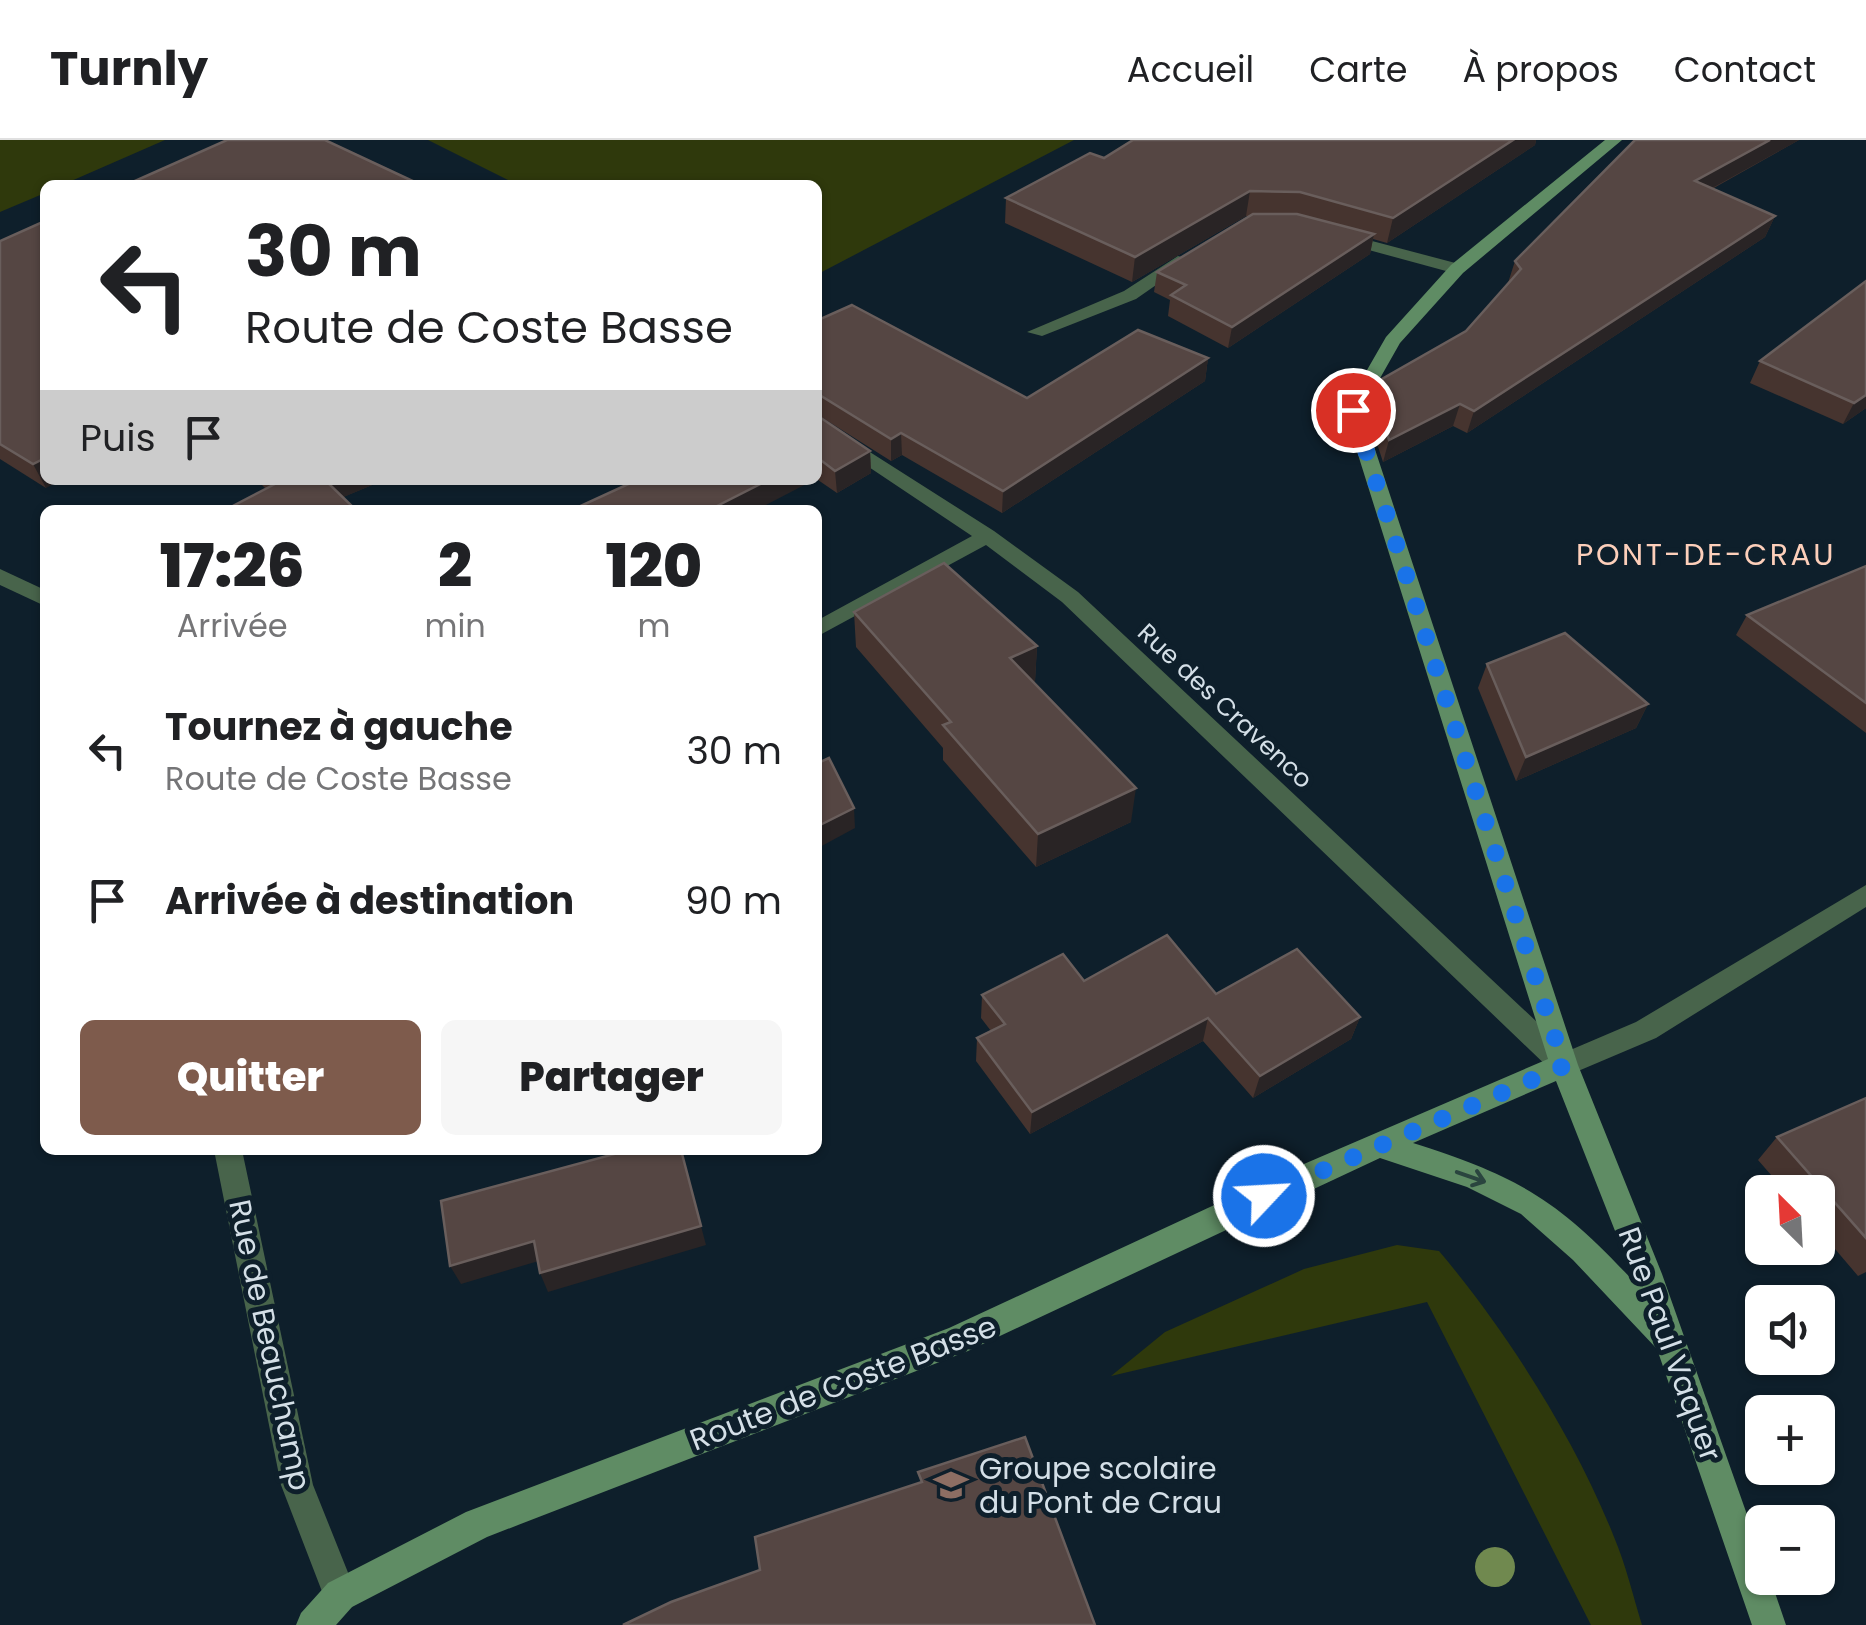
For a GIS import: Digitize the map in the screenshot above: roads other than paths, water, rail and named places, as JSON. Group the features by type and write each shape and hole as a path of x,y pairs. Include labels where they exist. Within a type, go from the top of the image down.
{"street":[{"path":"1614,140 1457,268 1392,341 1353,410 1564,1066 1646,1030 1866,895"},
{"path":"1312,230 1457,268"},
{"path":"1036,332 1130,295 1200,249"},
{"name":"Rue des Cravenco","path":"822,428 987,536 1070,598 1564,1066"},
{"path":"822,628 987,536"},
{"path":"0,576 40,596"},
{"name":"Route de Coste Basse","path":"313,1625 340,1595 478,1524 1019,1313 1380,1145 1564,1066"},
{"name":"Rue Paul Vaquer","path":"1564,1066 1672,1345 1769,1625"},
{"path":"1380,1145 1493,1185 1530,1204 1585,1251 1672,1345"},
{"name":"Rue de Beauchamp","path":"229,1155 297,1485 340,1595"}],"place":[{"name":"Groupe scolaire du Pont de Crau","path":"951,1485"}],"district":[{"name":"PONT-DE-CRAU","path":"1706,554"}]}
